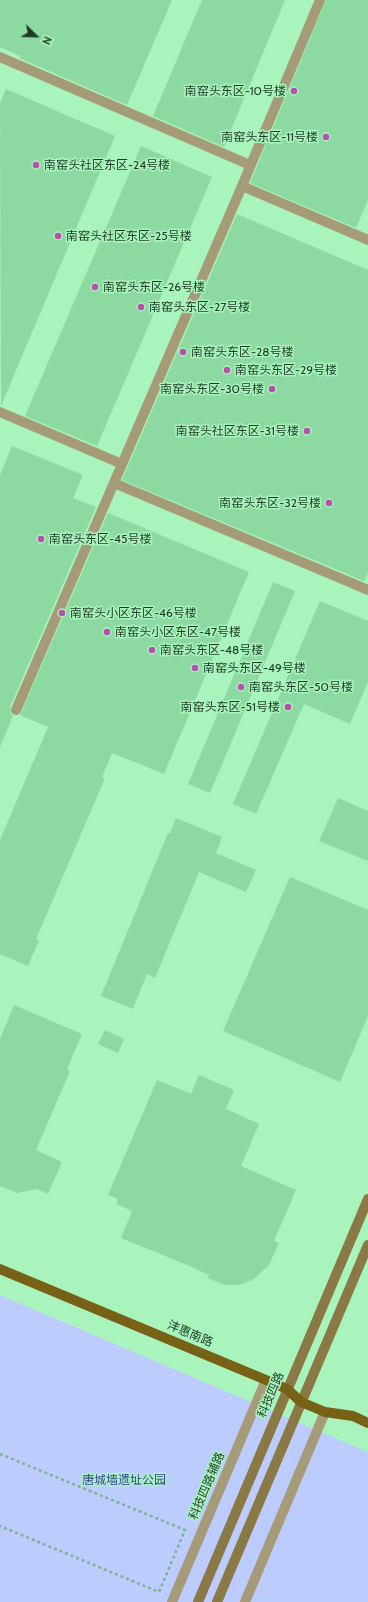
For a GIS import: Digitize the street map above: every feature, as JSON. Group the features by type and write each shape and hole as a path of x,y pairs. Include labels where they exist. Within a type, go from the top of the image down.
{"main road":[{"name":"沣惠南路","path":"0,1268 287,1389 302,1402 325,1412 353,1416 368,1423"}],"street":[{"path":"16,710 242,186 320,0"},
{"path":"0,57 250,165"},
{"path":"242,186 368,240"},
{"path":"0,412 122,464"},
{"path":"114,483 368,590"},
{"name":"科技四路","path":"198,1602 368,1199"},
{"path":"217,1602 368,1245"},
{"name":"科技四路辅路","path":"172,1602 266,1380"},
{"path":"245,1602 325,1412"}],"path":[{"path":"0,1454 185,1530 158,1592 0,1526"}],"green space":[{"name":"唐城墙遗址公园","path":"0,1295 368,1452 368,1602 0,1602"}],"building":[{"path":"0,0 172,0 127,105 19,58 20,56 0,47"},
{"path":"202,0 285,0 224,147 153,116"},
{"path":"326,0 368,0 368,200 356,228 250,183"},
{"path":"6,89 115,136 1,406 0,104"},
{"path":"141,146 212,177 97,446 25,416"},
{"path":"237,214 368,270 368,573 364,581 122,480"},
{"path":"12,446 83,475 73,498 96,507 10,707 11,714 13,716 0,747 0,475"},
{"path":"108,513 249,572 164,774 112,753 102,777 105,778 36,939 39,940 28,966 0,954 0,840 48,727 20,715"},
{"name":"南窑头东区-50号楼","path":"273,582 295,591 210,793 188,784"},
{"path":"320,601 368,621 368,682 350,724 304,704 256,814 233,804"},
{"path":"338,798 368,811 368,861 319,841"},
{"path":"176,818 222,837 216,853 256,870 246,892 199,872 155,978 147,974 133,1009 101,996 168,833 170,834"},
{"path":"290,877 368,910 368,1016 340,1082 223,1031"},
{"path":"14,1005 82,1034 67,1069 70,1071 36,1150 62,1162 48,1194 37,1189 17,1193 0,1186 0,1039"},
{"path":"105,1030 124,1039 118,1053 98,1044"},
{"path":"199,1075 234,1090 226,1109 259,1124 241,1166 296,1190 274,1241 279,1243 269,1265 254,1279 240,1285 224,1285 208,1278 209,1275 121,1238 132,1211 116,1204 118,1199 108,1195 157,1080 191,1094"}],"place":[{"name":"南窑头东区-10号楼","path":"294,91"},
{"name":"南窑头东区-11号楼","path":"326,137"},
{"name":"南窑头社区东区-24号楼","path":"36,165"},
{"name":"南窑头社区东区-25号楼","path":"58,236"},
{"name":"南窑头东区-26号楼","path":"95,287"},
{"name":"南窑头东区-27号楼","path":"141,307"},
{"name":"南窑头东区-28号楼","path":"183,352"},
{"name":"南窑头东区-29号楼","path":"227,370"},
{"name":"南窑头东区-30号楼","path":"272,389"},
{"name":"南窑头社区东区-31号楼","path":"307,431"},
{"name":"南窑头东区-32号楼","path":"329,503"},
{"name":"南窑头东区-45号楼","path":"41,539"},
{"name":"南窑头小区东区-46号楼","path":"62,613"},
{"name":"南窑头小区东区-47号楼","path":"107,632"},
{"name":"南窑头东区-48号楼","path":"152,650"},
{"name":"南窑头东区-49号楼","path":"195,668"},
{"name":"南窑头东区-50号楼","path":"241,687"},
{"name":"南窑头东区-51号楼","path":"288,707"}]}
